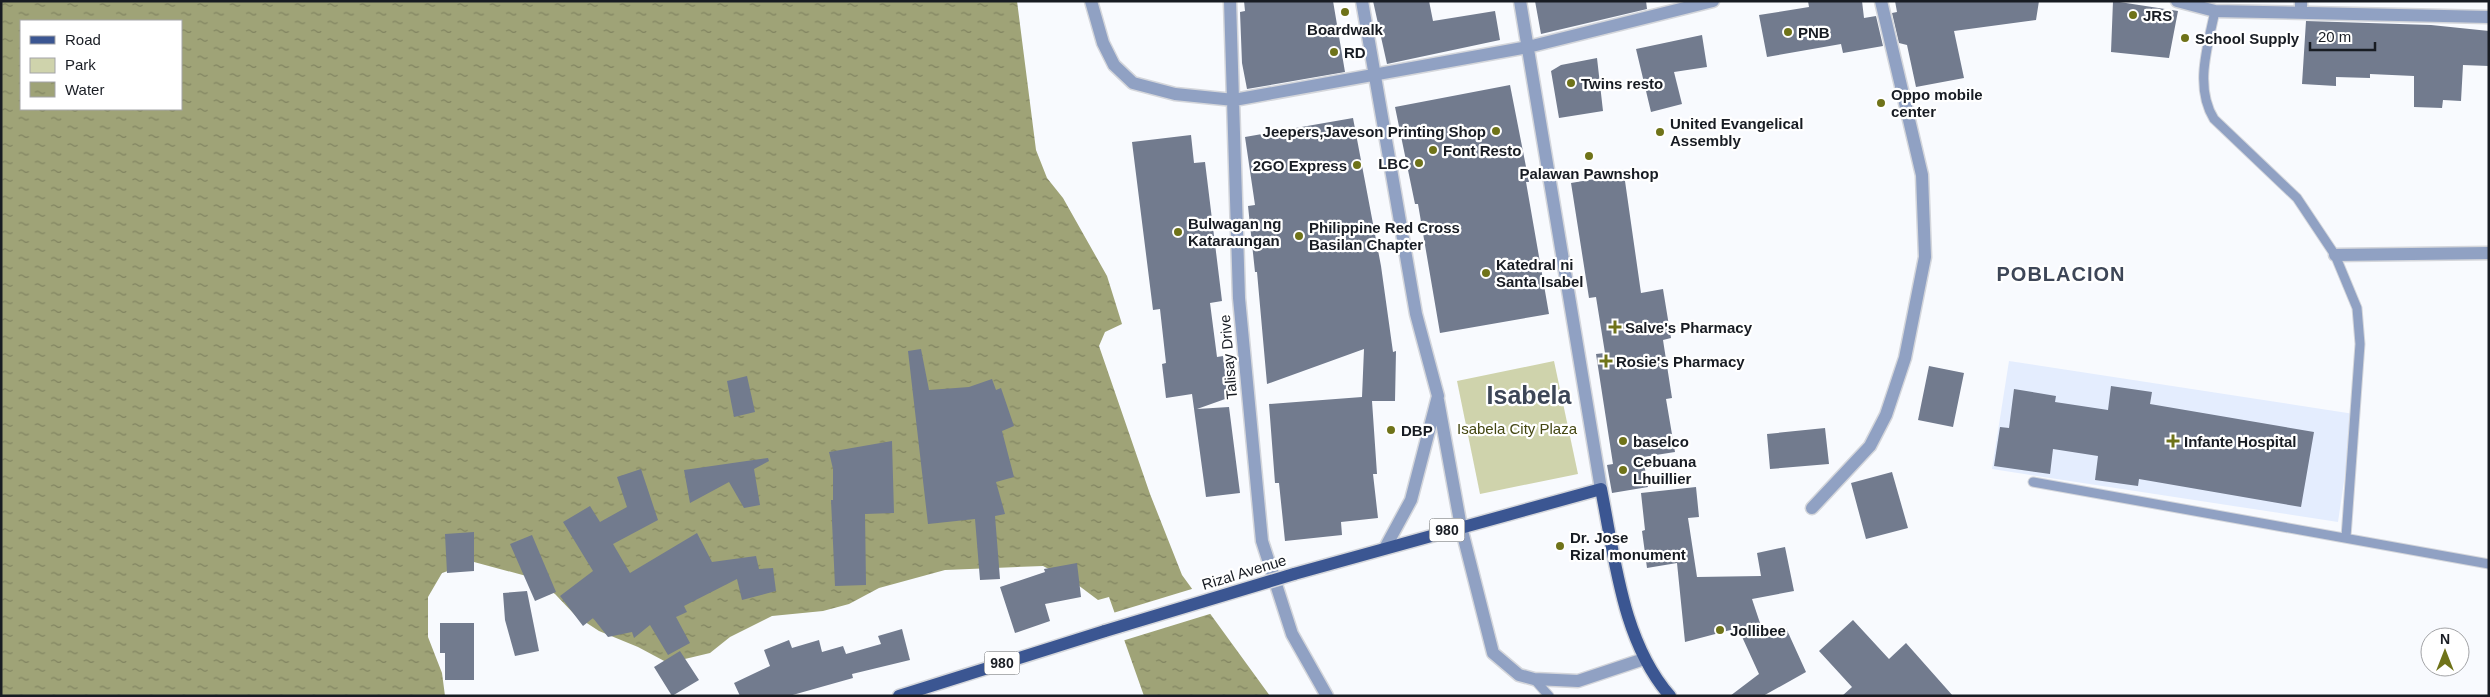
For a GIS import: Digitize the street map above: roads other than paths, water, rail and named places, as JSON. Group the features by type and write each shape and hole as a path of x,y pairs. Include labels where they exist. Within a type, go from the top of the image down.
{"main road":[{"name":"Rizal Avenue","path":"899,696 1104,631 1294,574 1601,488"},
{"path":"1601,488 1625,601 1644,659 1670,696"}],"street":[{"path":"1091,1 1104,43 1114,65 1133,84 1176,94 1234,100 1375,73 1528,47 1712,1"},
{"name":"Talisay Drive","path":"1230,1 1239,298 1262,541 1292,634 1326,696"},
{"path":"1362,1 1416,314 1438,396 1461,527 1493,652 1519,675 1534,679 1578,681 1644,659"},
{"path":"1520,1 1601,488"},
{"path":"1812,508 1870,446 1886,415 1905,358 1925,256 1922,175 1881,1"},
{"path":"2177,1 2215,11 2301,6 2489,17"},
{"path":"2335,255 2489,253"},
{"path":"1385,548 1411,500 1438,396"}],"lane":[{"path":"2215,11 2205,59 2206,106 2214,119 2297,198 2335,255 2357,308 2360,344 2346,537"},
{"path":"2033,482 2489,564"},
{"path":"1534,679 1548,696"}],"water":[{"path":"1,1 1017,1 1036,150 1047,178 1063,198 1107,276 1122,324 1105,332 1099,346 1150,494 1182,575 1270,696 1144,696 1109,597 1098,600 1074,582 1043,566 945,570 879,588 849,604 823,611 772,616 730,637 710,653 668,663 638,647 599,631 576,616 555,594 530,577 474,562 442,573 428,597 428,637 442,673 445,696 1,696"}],"place":[{"name":"Boardwalk","path":"1345,12"},
{"name":"JRS","path":"2133,15"},
{"name":"PNB","path":"1788,32"},
{"name":"School Supply","path":"2185,38"},
{"name":"RD","path":"1334,52"},
{"name":"Twins resto","path":"1571,83"},
{"name":"Oppo mobile center","path":"1881,103"},
{"name":"Jeepers,Javeson Printing Shop","path":"1496,131"},
{"name":"United Evangelical Assembly","path":"1660,132"},
{"name":"Font Resto","path":"1433,150"},
{"name":"Palawan Pawnshop","path":"1589,156"},
{"name":"LBC","path":"1419,163"},
{"name":"2GO Express","path":"1357,165"},
{"name":"Bulwagan ng Kataraungan","path":"1178,232"},
{"name":"Philippine Red Cross Basilan Chapter","path":"1299,236"},
{"name":"Katedral ni Santa Isabel","path":"1486,273"},
{"name":"Salve's Pharmacy","path":"1615,327"},
{"name":"Rosie's Pharmacy","path":"1606,361"},
{"name":"DBP","path":"1391,430"},
{"name":"baselco","path":"1623,441"},
{"name":"Infante Hospital","path":"2173,441"},
{"name":"Cebuana Lhuillier","path":"1623,470"},
{"name":"Dr. Jose Rizal monument","path":"1560,546"},
{"name":"Jollibee","path":"1720,630"}],"district":[{"name":"POBLACION","path":"2061,274"},
{"name":"Isabela","path":"1529,395"}],"park label":[{"name":"Isabela City Plaza","path":"1517,428"}]}
